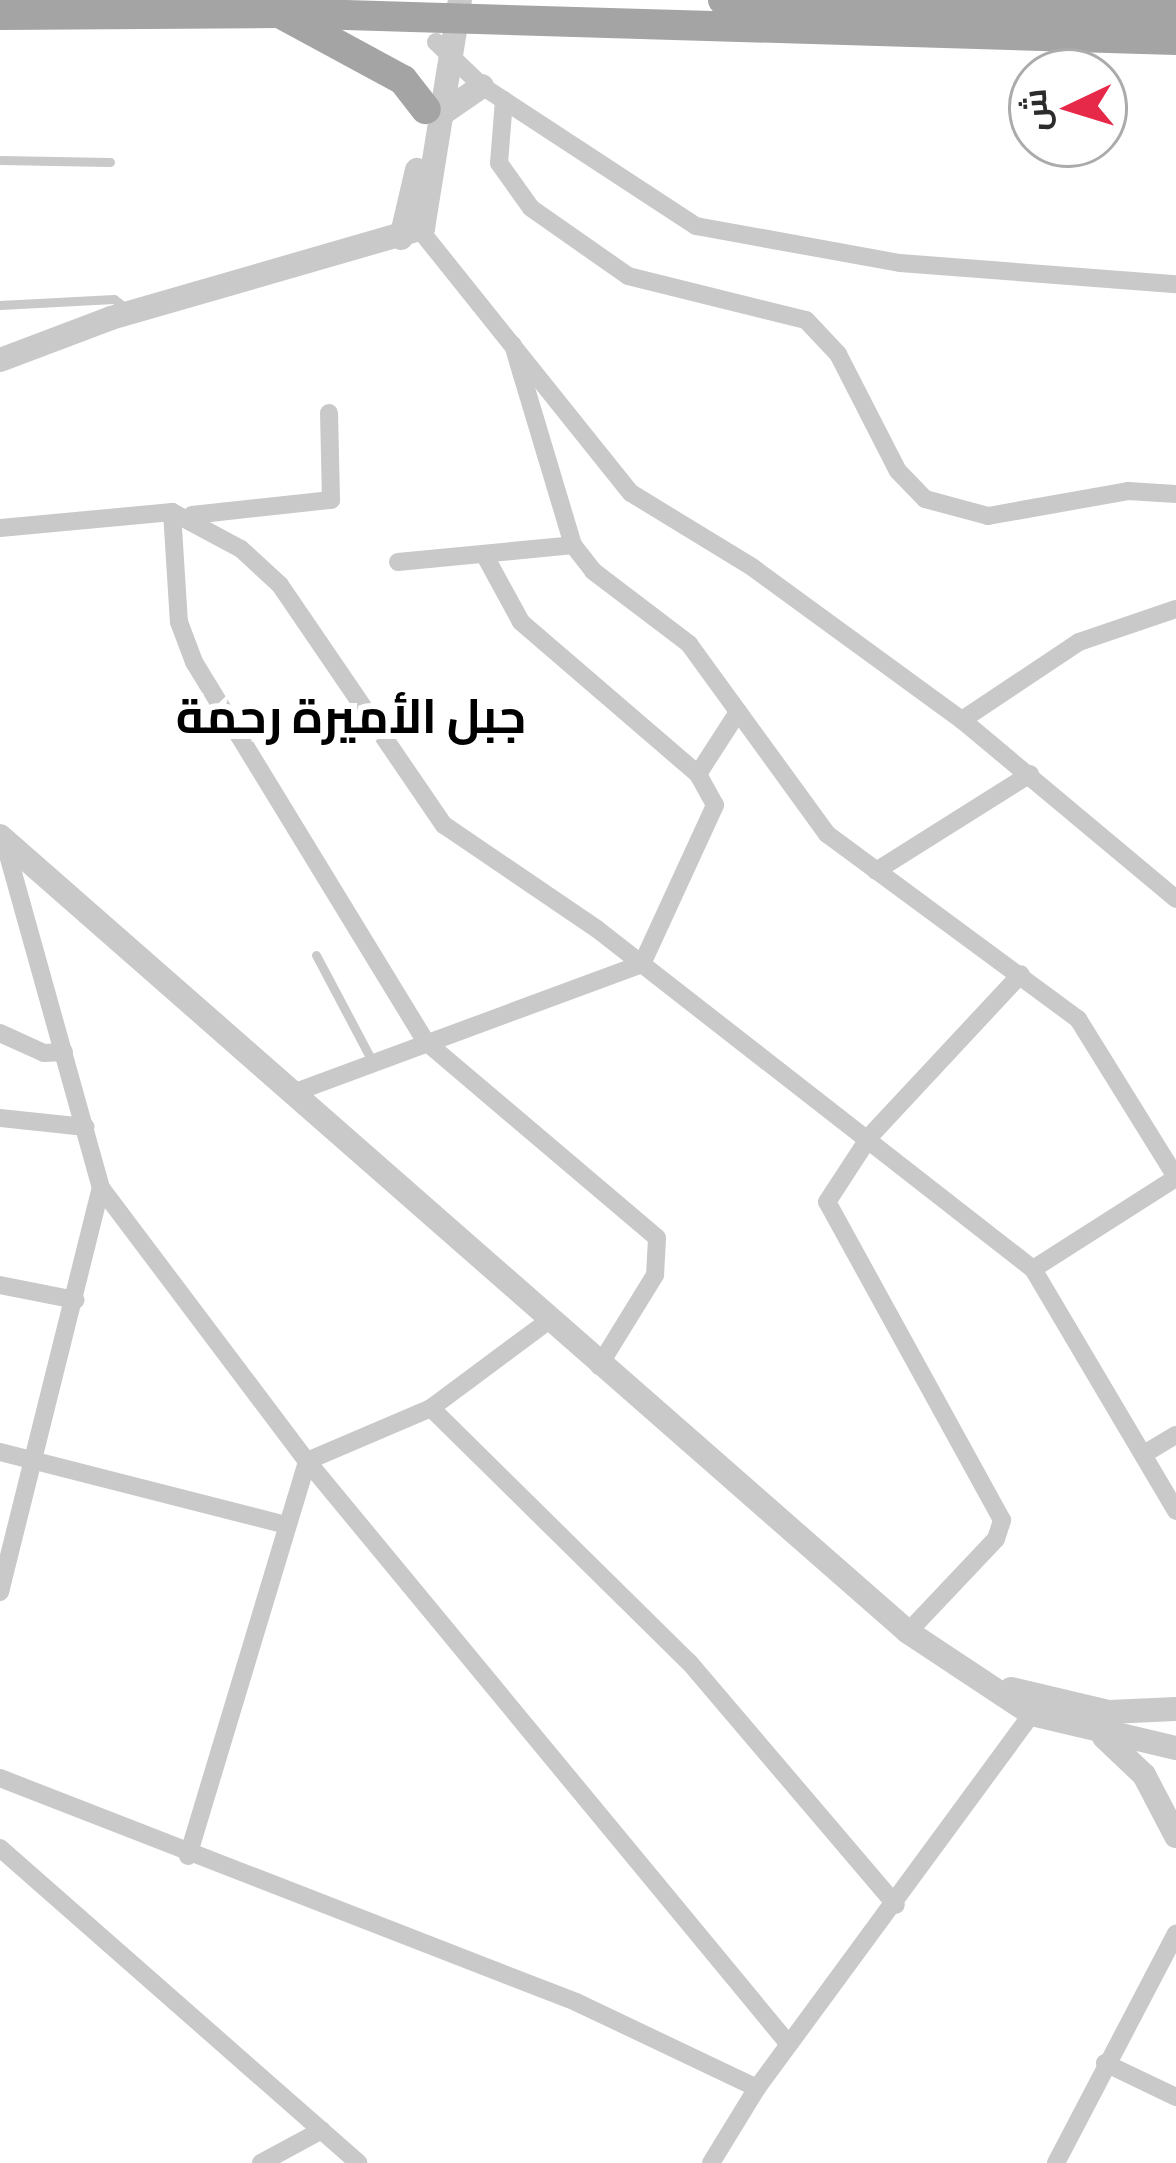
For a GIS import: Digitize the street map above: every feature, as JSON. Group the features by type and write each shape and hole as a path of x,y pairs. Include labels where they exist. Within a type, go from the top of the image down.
{"main road":[{"path":"723,0 1176,16"},
{"path":"0,14 280,13 446,22 1176,40"},
{"path":"280,13 403,80 433,112"}],"street":[{"path":"446,22 493,93 696,226 900,263 1176,284"},
{"path":"410,228 446,22"},
{"path":"433,112 493,93"},
{"path":"493,93 499,163 531,208 628,276 806,320 838,354 898,471 925,499 988,516 1128,491 1176,494"},
{"path":"0,360 131,312 410,228"},
{"path":"410,228 513,345 631,493 752,567 962,720 1176,899"},
{"path":"513,345 573,544 592,571 689,644 809,814 876,871 1021,974 1091,1035 1176,1178 1033,1269"},
{"path":"0,528 331,500 329,412"},
{"path":"182,514 280,585 443,825 642,964 870,1136 1033,1269 1176,1511"},
{"path":"182,514 179,622 194,662 425,1042 657,1238 655,1274 599,1366"},
{"path":"398,562 573,544"},
{"path":"292,1094 371,1059 642,964 712,814 714,793 698,773 521,622 484,554"},
{"path":"962,720 1079,642 1176,609"},
{"path":"698,773 738,712"},
{"path":"876,871 1030,774"},
{"path":"1,837 101,1188 307,1461 788,2042"},
{"path":"1,837 547,1322 908,1632 986,1680 1102,1736 1176,1748"},
{"path":"908,1632 1003,1526 828,1209 870,1136 1021,974"},
{"path":"0,1033 64,1052"},
{"path":"0,1118 86,1127"},
{"path":"0,1592 101,1188"},
{"path":"0,1285 76,1300"},
{"path":"188,1856 282,1524 307,1461 431,1408 547,1322"},
{"path":"431,1408 689,1662 896,1905"},
{"path":"1144,1454 1176,1435"},
{"path":"0,1452 282,1524"},
{"path":"711,2163 788,2042 896,1905 1037,1707"},
{"path":"1037,1707 1109,1712 1176,1708"},
{"path":"1102,1736 1144,1775 1176,1836"},
{"path":"0,1778 188,1856 576,2002 757,2088"},
{"path":"2,1848 358,2163"},
{"path":"1055,2163 1176,1933"},
{"path":"1105,2062 1176,2097"},
{"path":"261,2163 322,2130"}],"lane":[{"path":"0,160 110,162"},
{"path":"0,305 114,299 131,312"},
{"path":"316,955 371,1059"}],"district":[{"name":"جبل الأميرة رحمة","path":"351,716"}]}
